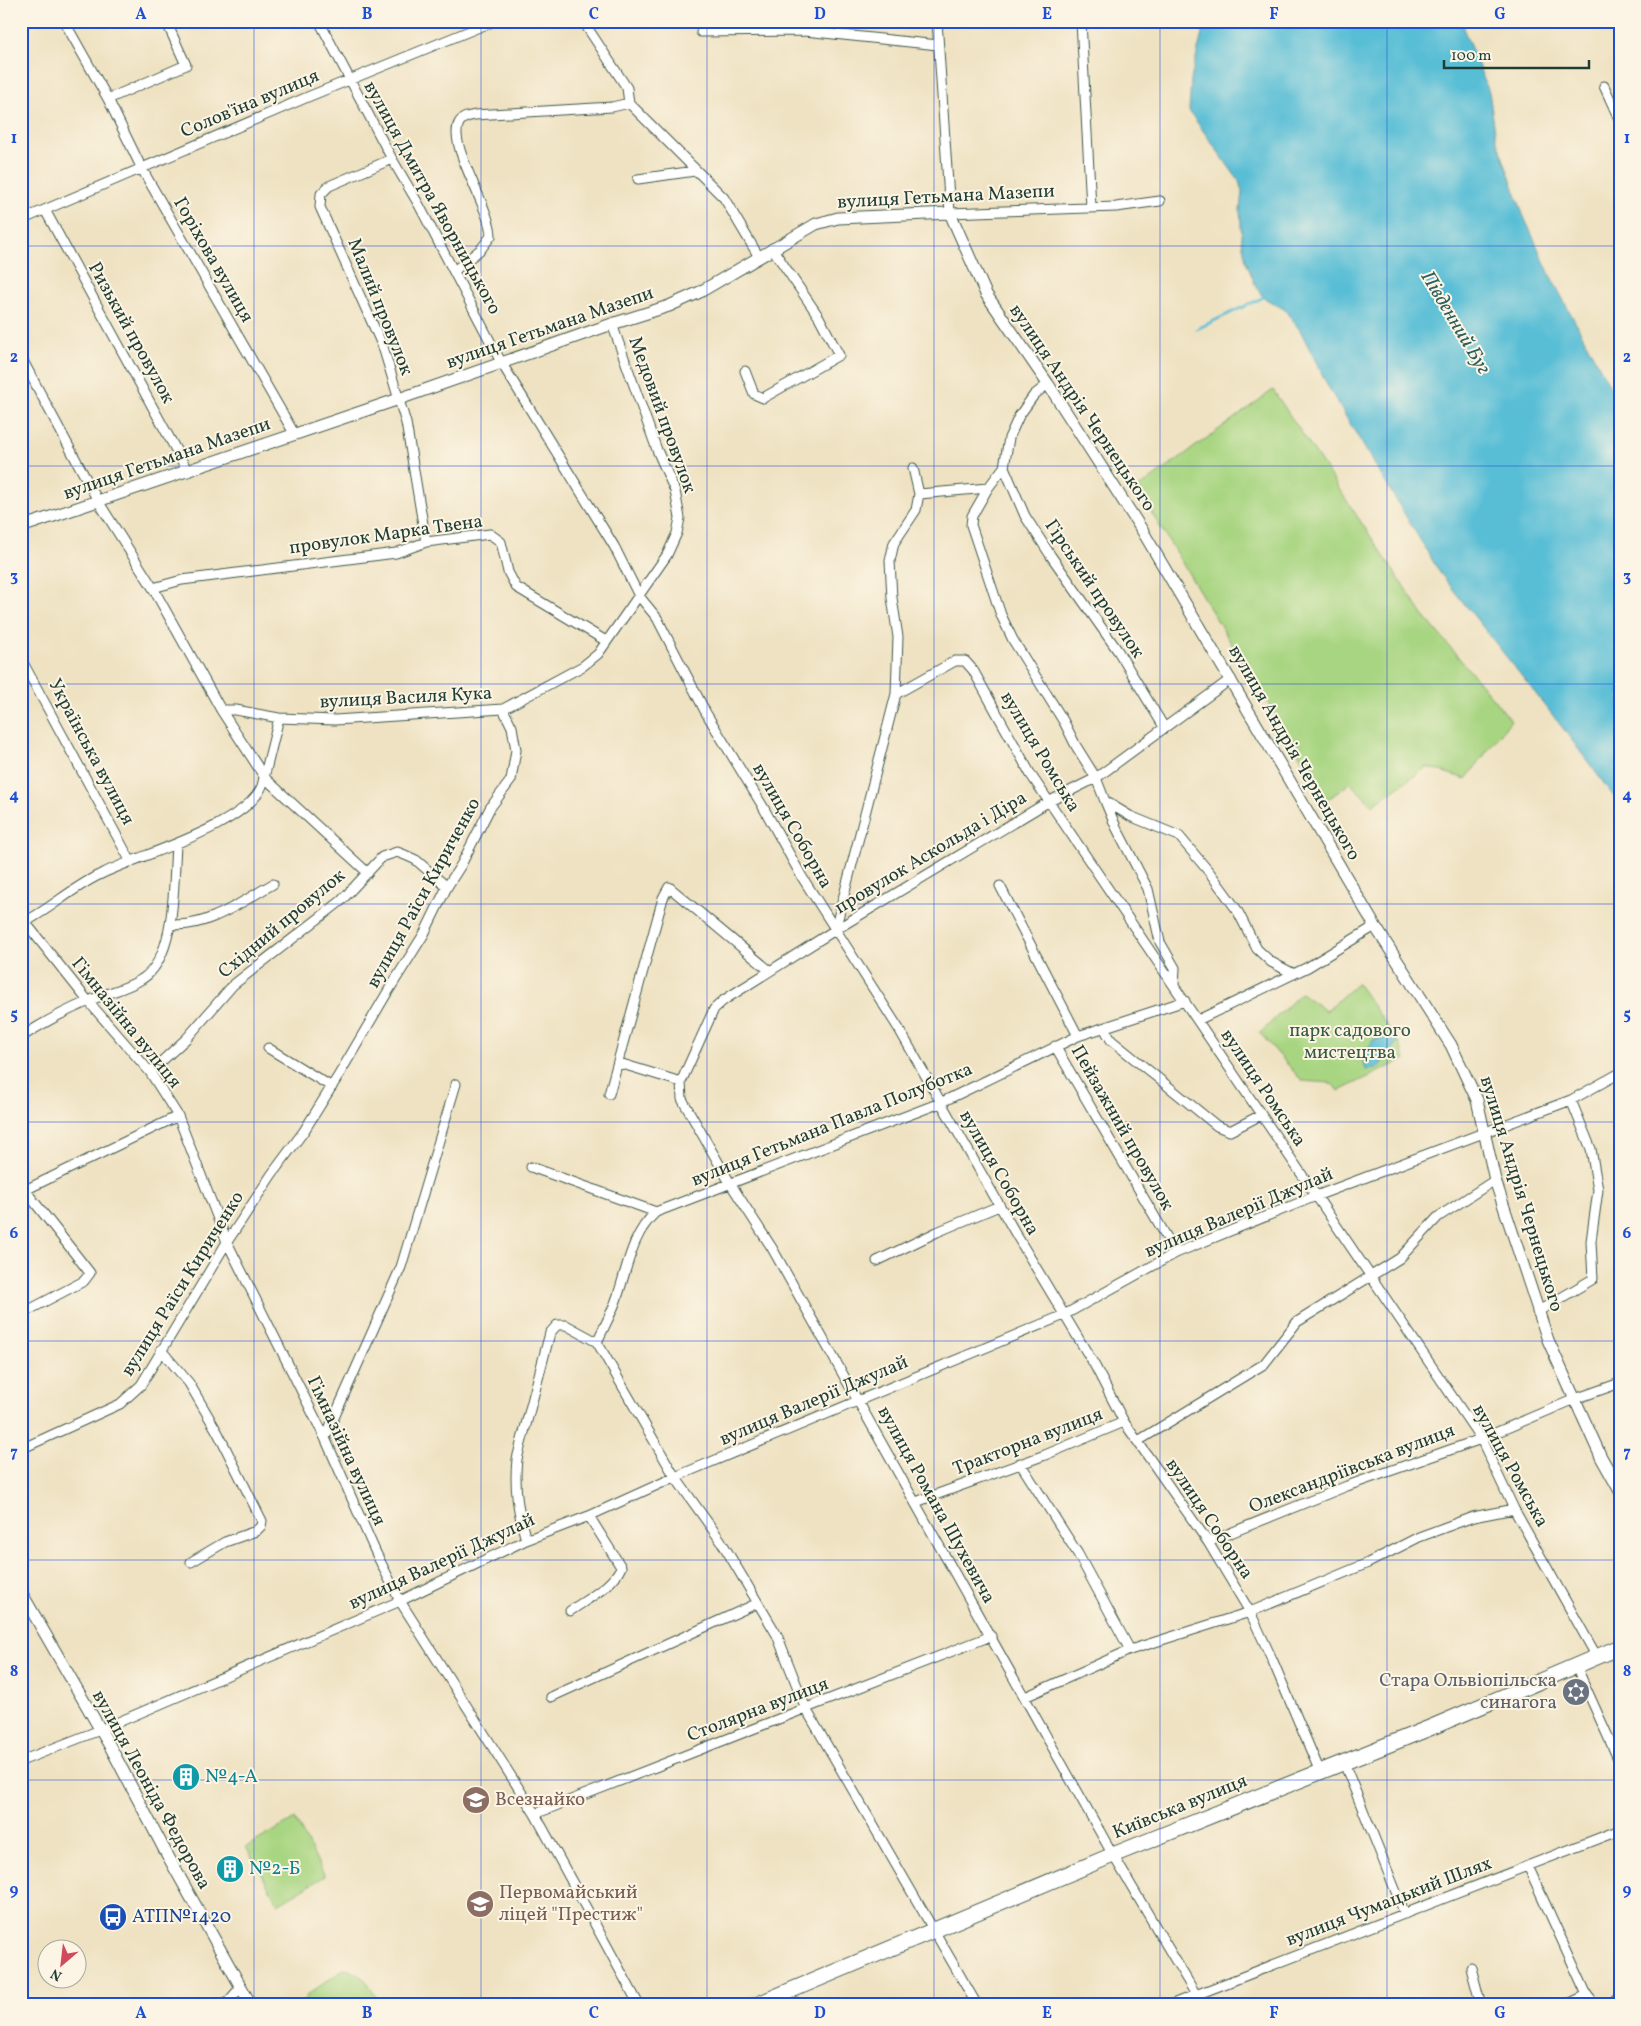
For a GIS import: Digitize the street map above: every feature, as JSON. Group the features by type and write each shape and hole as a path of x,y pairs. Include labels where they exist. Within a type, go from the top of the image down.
{"main road":[{"name":"Київська вулиця","path":"756,2005 1113,1855 1344,1763 1620,1647"}],"street":[{"name":"Горіхова вулиця","path":"64,21 108,99 142,169 295,435"},
{"path":"108,99 186,64 166,21"},
{"name":"вулиця Дмитра Яворницького","path":"318,21 502,362 614,546 639,596"},
{"name":"Солов'їна вулиця","path":"21,220 349,80 494,21"},
{"path":"583,21 627,88 629,103 724,198 759,257"},
{"name":"вулиця Андрія Чернецького","path":"937,21 950,213 986,294 1023,351 1048,384 1142,530 1375,926 1451,1045 1477,1100 1483,1134 1495,1180 1537,1312 1574,1399 1620,1491"},
{"path":"1080,21 1091,207"},
{"path":"701,32 804,31 938,45"},
{"path":"1604,86 1620,120"},
{"path":"454,271 481,249 491,236 489,220 462,155 456,131 459,122 465,117 475,114 612,106 629,103"},
{"name":"Малий провулок","path":"392,160 329,186 321,194 319,201 383,347 406,423 426,542"},
{"path":"638,179 695,171"},
{"name":"вулиця Гетьмана Мазепи","path":"21,527 399,400 502,362 677,303 700,292 772,248 816,224 838,218 1091,207 1116,208 1160,201"},
{"name":"Ризький провулок","path":"45,210 188,472"},
{"path":"745,371 754,394 763,398 838,355 819,317 772,248"},
{"name":"Медовий провулок","path":"612,324 657,450 675,491 680,518 677,533 667,555 639,596"},
{"path":"21,357 98,501 152,588 221,710 265,778 368,873"},
{"path":"1048,384 1034,395 1019,416 1009,438 1004,467 988,488 972,516 971,525 1002,615 1013,640 1051,699 1096,778 1116,827 1148,889 1160,942 1175,968 1174,988"},
{"name":"Гірський провулок","path":"1004,467 1025,516 1118,651 1164,727"},
{"path":"835,930 896,694 898,637 892,598 890,561 894,543 916,510 919,494 912,468"},
{"path":"919,494 988,488"},
{"name":"провулок Марка Твена","path":"152,588 182,580 396,553 426,542 490,534 501,542 508,572 516,587 606,641"},
{"name":"вулиця Василя Кука","path":"221,710 236,710 279,718 335,720 503,709 583,666 598,654 639,596"},
{"name":"вулиця Соборна","path":"639,596 657,618 706,713 835,930 899,1029 1124,1422 1208,1542 1250,1612 1320,1772"},
{"name":"Українська вулиця","path":"21,659 131,862"},
{"name":"вулиця Ромська","path":"896,694 955,661 964,661 973,670 1030,776 1169,977 1174,988 1186,1001 1481,1439 1514,1509 1597,1657"},
{"name":"провулок Аскольда і Діра","path":"770,971 1048,802 1096,778 1231,680"},
{"name":"вулиця Раїси Кириченко","path":"21,1450 120,1404 141,1385 227,1242 332,1087 424,934 490,808 511,780 516,750 512,727 503,709"},
{"path":"22,921 99,875 176,846 241,809 260,792 279,718"},
{"path":"1105,801 1130,816 1180,836 1237,910 1257,949 1271,962 1294,974"},
{"path":"21,1037 44,1022 88,1001 142,979 156,964 162,953 170,924 176,846"},
{"name":"Східний провулок","path":"150,1072 187,1038 233,985 341,901 382,857 397,852 416,860 447,887"},
{"path":"170,924 180,926 195,924 273,884"},
{"name":"Пейзажний провулок","path":"1000,886 1078,1036"},
{"path":"609,1094 660,907 669,887 770,971 714,1009 680,1082 619,1063"},
{"name":"Гімназійна вулиця","path":"22,921 150,1072 178,1116 227,1242 325,1438 376,1554 400,1601 535,1814 639,2005"},
{"path":"1198,1020 1294,974 1375,926"},
{"name":"вулиця Гетьмана Павла Полуботка","path":"597,1342 617,1297 634,1240 647,1221 656,1212 940,1103 1078,1036 1186,1001"},
{"path":"1104,1028 1111,1040 1217,1126 1230,1131 1261,1114"},
{"name":"Пейзажний провулок","path":"1055,1046 1176,1253"},
{"path":"268,1048 332,1087"},
{"name":"вулиця Валерії Джулай","path":"22,1760 100,1730 400,1601 526,1540 589,1516 675,1477 1064,1315 1176,1253 1316,1196 1571,1100 1620,1073"},
{"name":"вулиця Романа Шухевича","path":"680,1082 682,1099 730,1183 772,1248 1113,1855 1202,2005"},
{"path":"325,1438 401,1267 456,1084"},
{"path":"1537,1312 1593,1279 1591,1241 1598,1190 1591,1149 1571,1100"},
{"path":"21,1314 84,1281 90,1273 23,1191 178,1116"},
{"path":"531,1167 656,1212"},
{"path":"1138,1441 1264,1364 1297,1322 1400,1258 1438,1217 1495,1180"},
{"path":"878,1261 937,1232 1000,1206"},
{"path":"526,1540 518,1513 515,1480 517,1459 550,1333 557,1325 566,1324 597,1342 675,1477 721,1541 777,1635 806,1709 977,2005"},
{"path":"161,1350 189,1383 218,1433 262,1521 256,1530 225,1542 191,1562"},
{"name":"Олександріївська вулиця","path":"1208,1542 1348,1486 1481,1439 1574,1399 1620,1383"},
{"name":"Тракторна вулиця","path":"916,1502 1045,1455 1124,1422"},
{"path":"1020,1463 1078,1554 1130,1650"},
{"path":"1025,1697 1130,1650 1250,1612 1368,1563 1419,1537 1473,1517 1514,1509"},
{"path":"570,1611 607,1585 619,1573 621,1567 589,1516"},
{"name":"вулиця Леоніда Федорова","path":"21,1592 100,1730 251,2005"},
{"path":"551,1697 758,1603"},
{"name":"Столярна вулиця","path":"535,1814 991,1636"},
{"path":"1576,1666 1620,1763"},
{"path":"1344,1763 1405,1914"},
{"name":"вулиця Чумацький Шлях","path":"1170,2005 1620,1830"},
{"path":"1528,1866 1587,1995 1595,2005"},
{"path":"1471,1968 1481,2005"},
{"path":"225,2005 241,1987"},
{"path":"1566,2005 1587,1995"},
{"path":"1610,2005 1620,1995"}],"green space":[{"path":"1273,390 1423,615 1511,720 1466,779 1427,767 1372,805 1350,783 1327,800 1137,489"},
{"name":"парк садового мистецтва","path":"1357,983 1398,1041 1405,1059 1339,1091 1331,1083 1302,1081 1260,1033 1301,993 1326,1011"},
{"path":"295,1819 325,1876 278,1904 246,1847"},
{"path":"344,1969 362,1977 381,2005 302,2005 307,1995"}],"water":[{"name":"Південний Буг","path":"1205,21 1463,21 1465,33 1489,92 1496,138 1524,217 1551,277 1620,405 1620,805 1562,727 1440,573 1331,392 1300,330 1284,309 1264,298 1256,287 1246,261 1242,241 1240,210 1242,192 1239,181 1189,111 1191,79"},
{"path":"1390,1038 1398,1041 1377,1069 1366,1070 1362,1058 1374,1039"}],"waterway":[{"path":"1197,329 1266,296"}],"place":[{"name":"Стара Ольвіопільска синагога","path":"1576,1692"},
{"name":"№4-А","path":"186,1777"},
{"name":"Всезнайко","path":"476,1800"},
{"name":"№2-Б","path":"230,1869"},
{"name":"Первомайський ліцей \"Престиж\"","path":"480,1904"},
{"name":"АТП№1420","path":"113,1917"}]}
